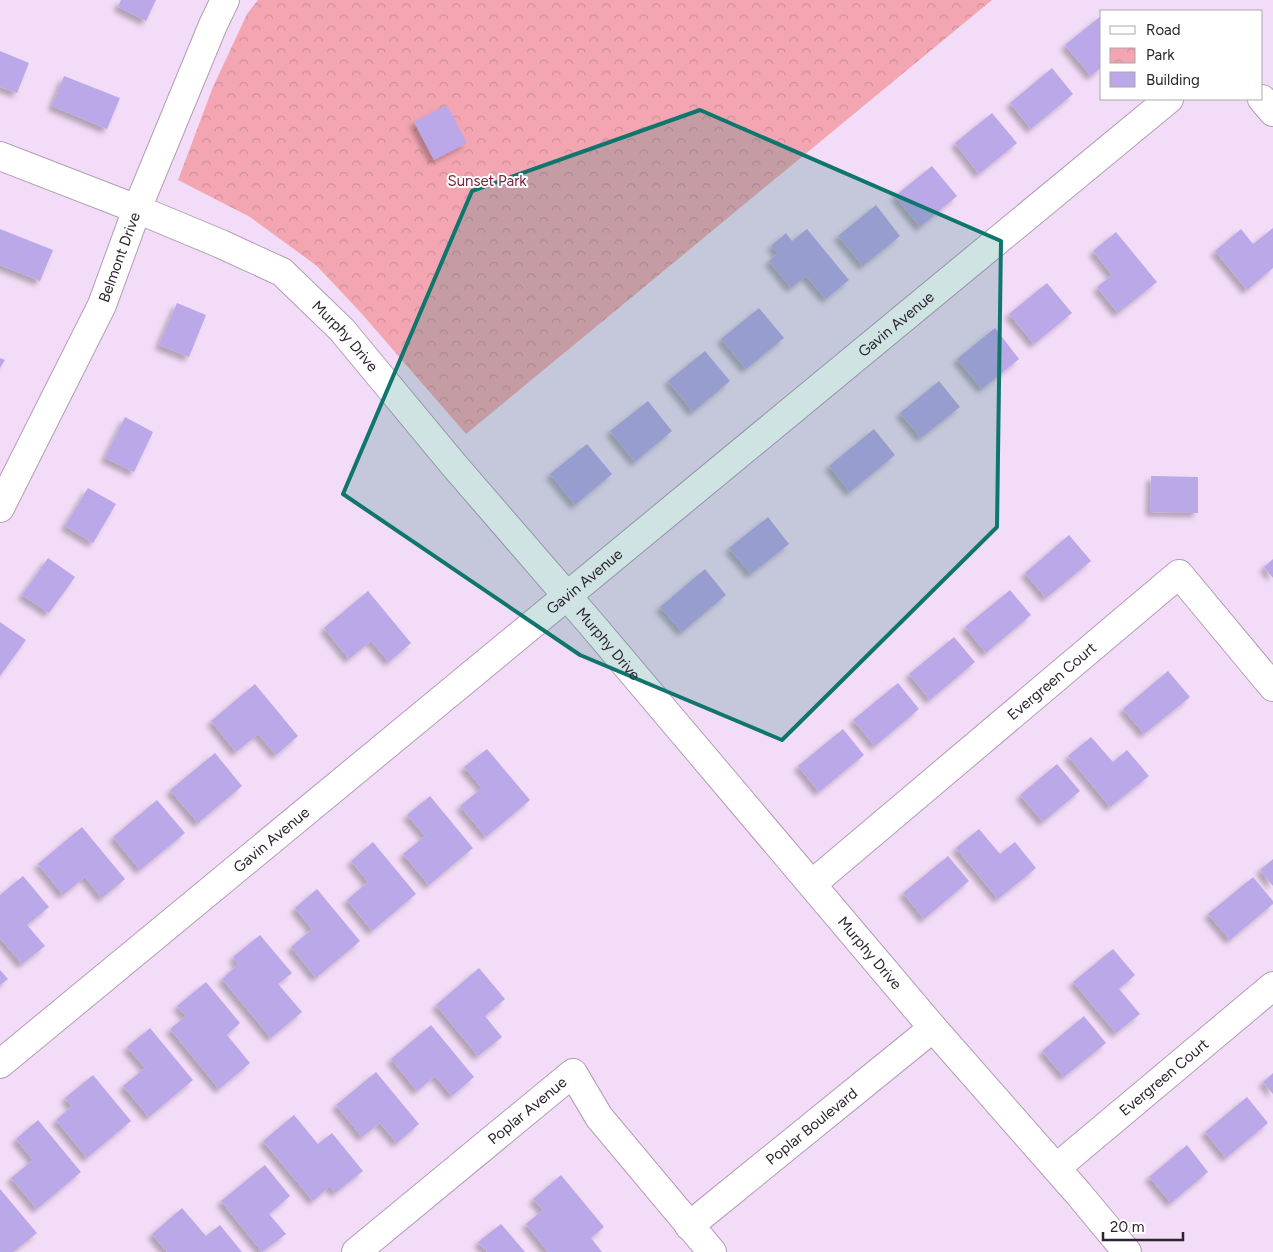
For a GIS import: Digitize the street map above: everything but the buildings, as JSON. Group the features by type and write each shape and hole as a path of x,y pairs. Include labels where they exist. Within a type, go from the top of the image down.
{"street":[{"name":"Belmont Drive","path":"0,508 102,305 137,209 225,0"},
{"name":"Gavin Avenue","path":"0,1064 1168,100"},
{"path":"1263,100 1273,112"},
{"name":"Murphy Drive","path":"0,156 137,209 282,272 342,330 453,464 568,596 932,1028 1056,1168 1127,1252"},
{"name":"Evergreen Court","path":"812,884 1180,574 1273,687"},
{"name":"Evergreen Court","path":"1056,1168 1273,986"},
{"name":"Poplar Boulevard","path":"689,1226 932,1028"},
{"name":"Poplar Avenue","path":"356,1252 573,1073 600,1118 689,1226"},
{"path":"689,1226 712,1252"}],"highlighted area":[{"path":"700,110 1001,241 997,527 782,740 580,655 343,494 472,191"}],"green space":[{"name":"Sunset Park","path":"258,0 992,0 466,434 362,314 317,266 250,217 178,180 213,87 247,14"}]}
